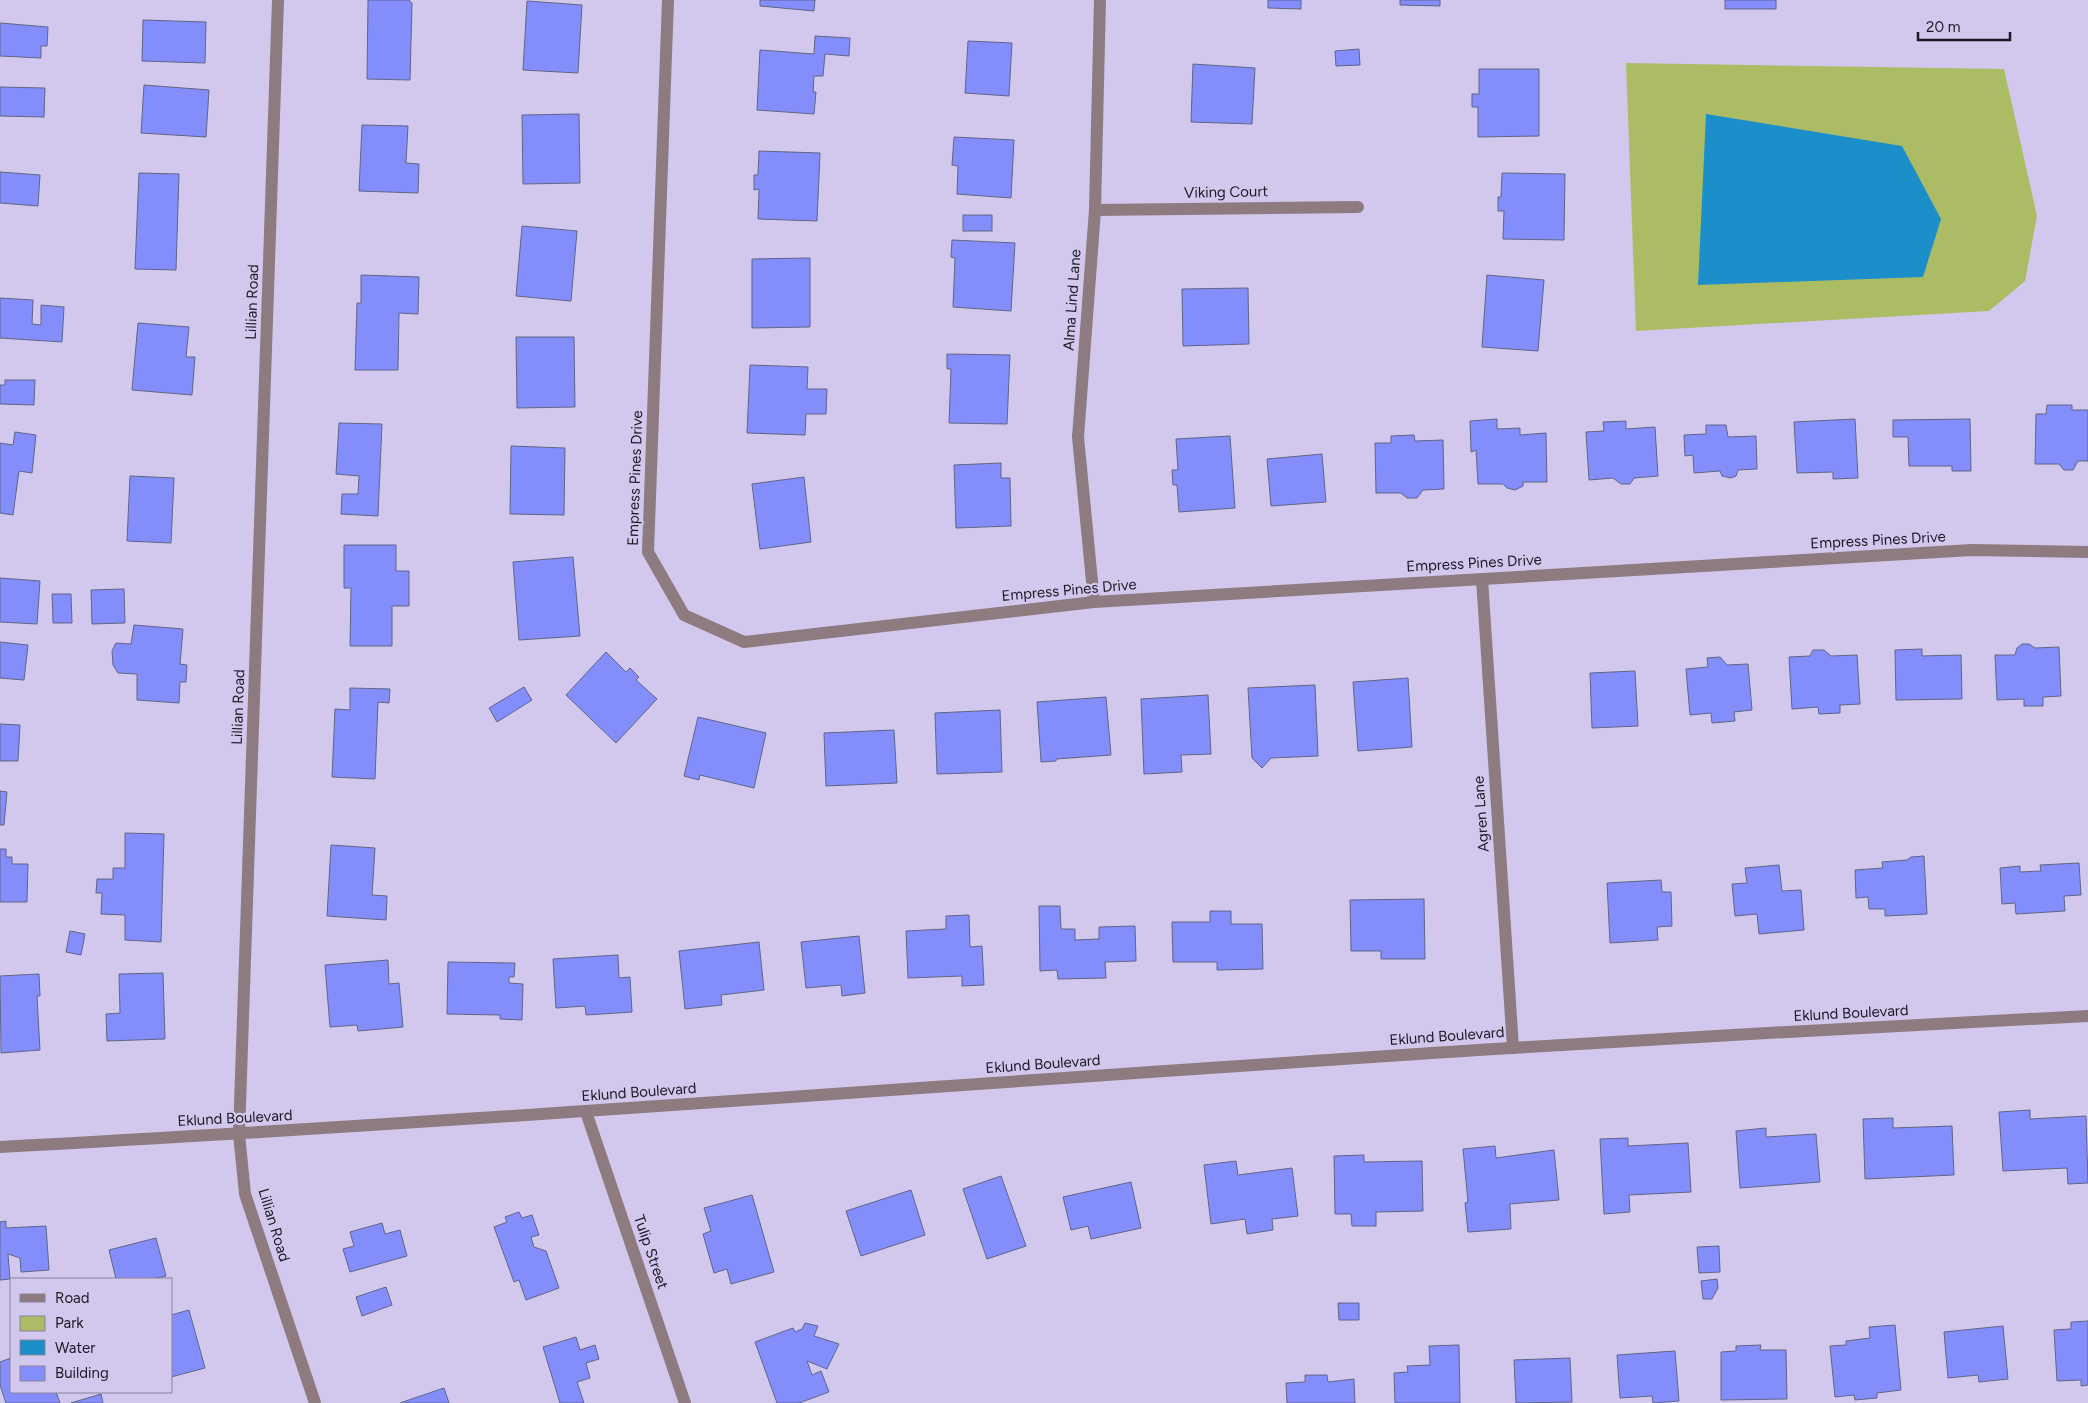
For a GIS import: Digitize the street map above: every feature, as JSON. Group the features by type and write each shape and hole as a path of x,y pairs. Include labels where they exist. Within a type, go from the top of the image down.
{"street":[{"name":"Lillian Road","path":"278,0 239,1134 245,1194 314,1403"},
{"name":"Empress Pines Drive","path":"668,0 648,552 684,615 744,642 1094,602 1972,550 2088,552"},
{"name":"Alma Lind Lane","path":"1094,602 1078,437 1095,210 1100,0"},
{"name":"Viking Court","path":"1095,210 1358,207"},
{"name":"Agren Lane","path":"1482,579 1513,1048"},
{"name":"Eklund Boulevard","path":"0,1147 586,1112 1513,1048 2088,1016"},
{"name":"Tulip Street","path":"586,1112 685,1403"}],"green space":[{"path":"1626,63 2004,69 2037,216 2025,281 1989,311 1636,331"}],"water":[{"path":"1706,114 1902,146 1941,219 1923,277 1698,285"}],"building":[{"path":"368,0 409,0 412,3 410,80 367,79"},
{"path":"760,0 815,0 814,11 760,6"},
{"path":"1268,0 1301,0 1301,9 1268,8"},
{"path":"1400,0 1440,0 1440,6 1400,5"},
{"path":"1725,0 1776,0 1776,9 1725,9"},
{"path":"527,1 582,5 578,73 523,70"},
{"path":"143,20 206,22 205,63 142,61"},
{"path":"0,23 48,27 47,46 41,46 41,58 0,56"},
{"path":"815,36 850,38 849,56 825,54 823,76 814,76 813,92 816,92 814,114 757,110 760,50 814,54"},
{"path":"968,41 1012,43 1009,96 965,93"},
{"path":"1359,49 1360,65 1336,66 1335,51"},
{"path":"1193,64 1255,68 1252,124 1191,122"},
{"path":"1479,69 1539,69 1539,136 1478,137 1478,107 1472,107 1472,94 1479,94"},
{"path":"144,85 209,90 206,137 141,133"},
{"path":"0,87 45,88 44,117 0,116"},
{"path":"579,114 580,183 523,184 522,115"},
{"path":"362,125 408,126 406,163 419,164 418,193 359,191"},
{"path":"954,137 1014,140 1011,198 957,194 958,166 952,165"},
{"path":"759,151 820,153 817,221 758,219 759,189 754,190 754,175 758,175"},
{"path":"0,172 40,175 38,206 0,203"},
{"path":"139,173 179,174 176,270 135,269"},
{"path":"1502,173 1565,174 1564,240 1503,239 1504,211 1498,211 1498,197 1501,197"},
{"path":"963,215 992,215 992,231 963,231"},
{"path":"522,226 577,231 571,301 516,296"},
{"path":"952,240 1015,243 1011,311 953,307 955,258 951,257"},
{"path":"810,258 810,327 752,328 752,259"},
{"path":"361,275 419,277 418,314 399,313 398,370 355,370 357,303 361,303"},
{"path":"1487,275 1544,280 1538,351 1482,347"},
{"path":"1248,288 1249,344 1183,346 1182,289"},
{"path":"0,298 33,300 32,324 41,325 41,305 64,307 62,342 0,338"},
{"path":"138,323 189,327 186,357 195,357 192,395 132,390"},
{"path":"516,337 574,337 575,407 517,408"},
{"path":"947,354 1010,355 1007,424 949,423 951,369 947,369"},
{"path":"750,365 808,367 807,389 827,389 826,414 806,414 805,435 747,433"},
{"path":"5,380 35,380 34,405 0,404 0,385 5,385"},
{"path":"2047,405 2072,405 2072,410 2088,410 2088,461 2078,461 2073,470 2064,470 2059,464 2035,464 2036,414 2046,414"},
{"path":"1497,419 1497,429 1520,428 1520,435 1546,433 1547,482 1523,482 1523,486 1515,490 1507,488 1503,484 1478,484 1476,450 1471,452 1470,421"},
{"path":"1855,419 1858,478 1833,479 1833,472 1797,473 1794,422"},
{"path":"1970,419 1971,471 1952,471 1952,466 1909,466 1908,437 1893,437 1893,420"},
{"path":"1626,421 1626,429 1655,427 1658,476 1634,478 1630,484 1621,484 1613,478 1589,480 1586,432 1604,431 1603,422"},
{"path":"339,423 382,424 378,516 341,514 342,494 358,494 359,476 336,474"},
{"path":"1706,425 1726,425 1728,437 1756,436 1757,469 1738,470 1736,476 1731,478 1722,476 1720,471 1694,473 1693,455 1685,456 1684,435 1706,434"},
{"path":"15,432 36,435 32,473 19,471 13,515 0,513 0,443 13,445"},
{"path":"1414,435 1415,441 1443,440 1444,489 1423,490 1417,498 1407,498 1401,493 1376,493 1375,443 1391,443 1391,436"},
{"path":"1230,436 1235,508 1179,512 1177,485 1173,485 1172,470 1178,470 1176,439"},
{"path":"511,446 565,448 564,515 510,514"},
{"path":"1322,454 1326,502 1271,506 1267,459"},
{"path":"1001,463 1001,478 1010,478 1011,526 956,528 954,465"},
{"path":"130,476 174,478 171,543 127,541"},
{"path":"804,477 811,542 760,549 752,484"},
{"path":"344,545 396,545 396,571 409,571 409,606 392,606 392,646 350,646 351,588 344,588"},
{"path":"573,557 580,636 519,640 513,562"},
{"path":"0,578 40,581 37,624 0,622"},
{"path":"124,589 125,623 92,624 91,590"},
{"path":"52,594 71,594 72,623 53,623"},
{"path":"134,625 183,629 180,664 187,665 186,682 180,682 179,703 137,700 137,674 118,673 113,665 112,651 116,643 131,644"},
{"path":"0,642 28,645 24,680 0,678"},
{"path":"2022,644 2029,644 2035,648 2059,647 2061,696 2043,697 2043,706 2024,706 2024,699 1997,700 1995,655 2015,655 2017,648"},
{"path":"1922,649 1922,656 1961,655 1962,699 1896,700 1895,650"},
{"path":"1813,650 1824,650 1831,656 1857,655 1860,704 1840,705 1840,713 1819,714 1818,707 1792,709 1789,657 1810,656"},
{"path":"606,652 626,672 630,668 639,677 636,680 657,699 616,743 566,695"},
{"path":"1720,657 1727,665 1748,664 1752,710 1734,712 1735,721 1712,723 1711,713 1690,715 1686,669 1708,667 1707,658"},
{"path":"1635,671 1638,726 1592,728 1590,673"},
{"path":"1408,678 1412,747 1358,751 1353,682"},
{"path":"1315,685 1318,756 1271,758 1262,768 1252,758 1248,688"},
{"path":"524,687 532,700 497,722 489,708"},
{"path":"350,688 390,689 389,703 378,702 375,779 332,777 335,709 350,710"},
{"path":"1208,695 1211,754 1181,755 1182,772 1144,774 1141,699"},
{"path":"1106,697 1111,755 1041,762 1037,702"},
{"path":"1000,710 1002,772 937,774 935,713"},
{"path":"698,717 766,733 754,788 700,775 699,780 684,776"},
{"path":"0,724 20,725 18,761 0,761"},
{"path":"894,730 897,783 826,786 824,733"},
{"path":"0,791 7,792 4,825 0,825"},
{"path":"125,833 164,834 161,942 125,940 125,915 101,914 102,893 96,893 97,879 113,879 113,868 125,868"},
{"path":"331,845 375,848 372,895 387,896 386,920 327,916"},
{"path":"0,849 6,849 6,857 12,857 12,864 28,864 27,902 0,902"},
{"path":"1924,856 1927,914 1885,916 1885,909 1869,909 1868,897 1856,898 1855,870 1883,868 1882,862 1907,860 1911,857"},
{"path":"2079,863 2081,895 2064,896 2065,911 2016,914 2015,903 2002,904 2000,868 2020,866 2020,872 2041,871 2040,865"},
{"path":"1779,865 1782,891 1801,890 1804,930 1759,934 1757,914 1735,916 1732,884 1747,883 1745,868"},
{"path":"1661,880 1662,892 1671,892 1672,926 1657,927 1658,940 1610,943 1607,883"},
{"path":"1424,899 1425,959 1381,959 1381,951 1351,951 1350,900"},
{"path":"1039,906 1060,906 1061,929 1075,929 1075,940 1099,939 1099,927 1135,926 1136,961 1105,962 1106,978 1058,979 1057,970 1040,971"},
{"path":"1210,911 1231,911 1231,924 1262,924 1263,969 1217,970 1217,962 1173,962 1172,922 1210,922"},
{"path":"969,915 970,947 982,946 984,985 962,986 962,976 908,978 906,931 946,929 946,916"},
{"path":"70,931 85,934 81,955 66,952"},
{"path":"859,936 865,993 842,996 841,985 806,988 801,942"},
{"path":"759,942 764,990 721,995 722,1005 685,1009 679,951"},
{"path":"618,955 619,978 630,977 632,1012 586,1015 585,1006 556,1008 553,959"},
{"path":"388,960 389,984 399,983 403,1027 358,1031 357,1025 330,1027 325,965"},
{"path":"448,962 515,963 514,977 509,977 509,983 523,984 522,1020 500,1019 500,1015 447,1014"},
{"path":"163,973 165,1039 107,1041 106,1014 120,1013 119,974"},
{"path":"39,974 40,996 37,996 40,1050 1,1053 0,976"},
{"path":"2030,1110 2030,1119 2086,1116 2088,1183 2068,1184 2067,1168 2003,1171 1999,1112"},
{"path":"1893,1118 1893,1128 1952,1126 1954,1175 1865,1179 1863,1119"},
{"path":"1766,1128 1766,1137 1816,1134 1820,1182 1740,1188 1736,1131"},
{"path":"1628,1138 1628,1146 1688,1143 1691,1192 1629,1195 1630,1212 1604,1214 1600,1139"},
{"path":"1495,1146 1496,1158 1554,1150 1559,1200 1510,1204 1511,1229 1468,1232 1465,1203 1468,1202 1463,1149"},
{"path":"1364,1155 1364,1162 1422,1161 1423,1211 1376,1212 1376,1226 1352,1226 1351,1214 1335,1214 1334,1156"},
{"path":"1236,1161 1238,1175 1292,1168 1298,1216 1272,1219 1273,1230 1247,1234 1245,1219 1211,1224 1204,1165"},
{"path":"1001,1176 1026,1246 987,1259 963,1189"},
{"path":"1131,1182 1141,1228 1091,1239 1088,1226 1071,1230 1063,1197"},
{"path":"911,1190 925,1235 861,1256 846,1211"},
{"path":"752,1195 774,1272 731,1284 727,1269 714,1273 703,1234 711,1231 704,1208"},
{"path":"519,1212 522,1218 532,1215 539,1235 531,1237 534,1247 546,1251 559,1288 526,1300 519,1280 514,1282 494,1227 507,1222 505,1217"},
{"path":"6,1221 6,1228 46,1226 49,1270 21,1272 20,1258 8,1254 10,1279 0,1280 0,1222"},
{"path":"382,1223 385,1234 400,1230 407,1256 350,1272 343,1249 354,1246 350,1232"},
{"path":"156,1238 166,1276 157,1278 116,1278 109,1250"},
{"path":"1719,1246 1720,1272 1699,1273 1697,1247"},
{"path":"1717,1279 1718,1288 1712,1299 1703,1299 1701,1281"},
{"path":"386,1287 392,1305 362,1316 356,1297"},
{"path":"1338,1303 1359,1303 1359,1320 1339,1320"},
{"path":"189,1310 205,1368 172,1377 172,1315"},
{"path":"2088,1321 2088,1385 2081,1386 2081,1380 2057,1381 2054,1330 2071,1329 2071,1322"},
{"path":"805,1323 818,1326 814,1336 839,1344 827,1369 807,1361 812,1375 821,1371 829,1392 799,1403 777,1403 755,1342 793,1328 795,1332 802,1329"},
{"path":"1895,1325 1901,1390 1877,1393 1877,1398 1855,1400 1854,1395 1835,1397 1830,1346 1846,1345 1846,1341 1870,1338 1869,1327"},
{"path":"2003,1326 2008,1379 1979,1382 1978,1375 1948,1378 1944,1332"},
{"path":"576,1337 580,1350 595,1345 599,1359 586,1363 590,1378 577,1382 584,1403 560,1403 543,1347"},
{"path":"1459,1345 1460,1403 1395,1403 1394,1373 1408,1372 1407,1366 1430,1365 1429,1346"},
{"path":"1761,1345 1760,1350 1786,1350 1787,1399 1721,1400 1721,1352 1736,1351 1736,1346"},
{"path":"1675,1351 1679,1401 1653,1403 1652,1396 1620,1398 1617,1355"},
{"path":"10,1358 10,1393 56,1393 60,1403 6,1403 0,1385 0,1362"},
{"path":"1570,1358 1572,1402 1516,1403 1514,1360"},
{"path":"1305,1375 1327,1375 1328,1382 1354,1379 1355,1403 1287,1403 1286,1383 1305,1382"},
{"path":"444,1388 449,1403 400,1403"},
{"path":"101,1394 103,1403 71,1403"}]}
